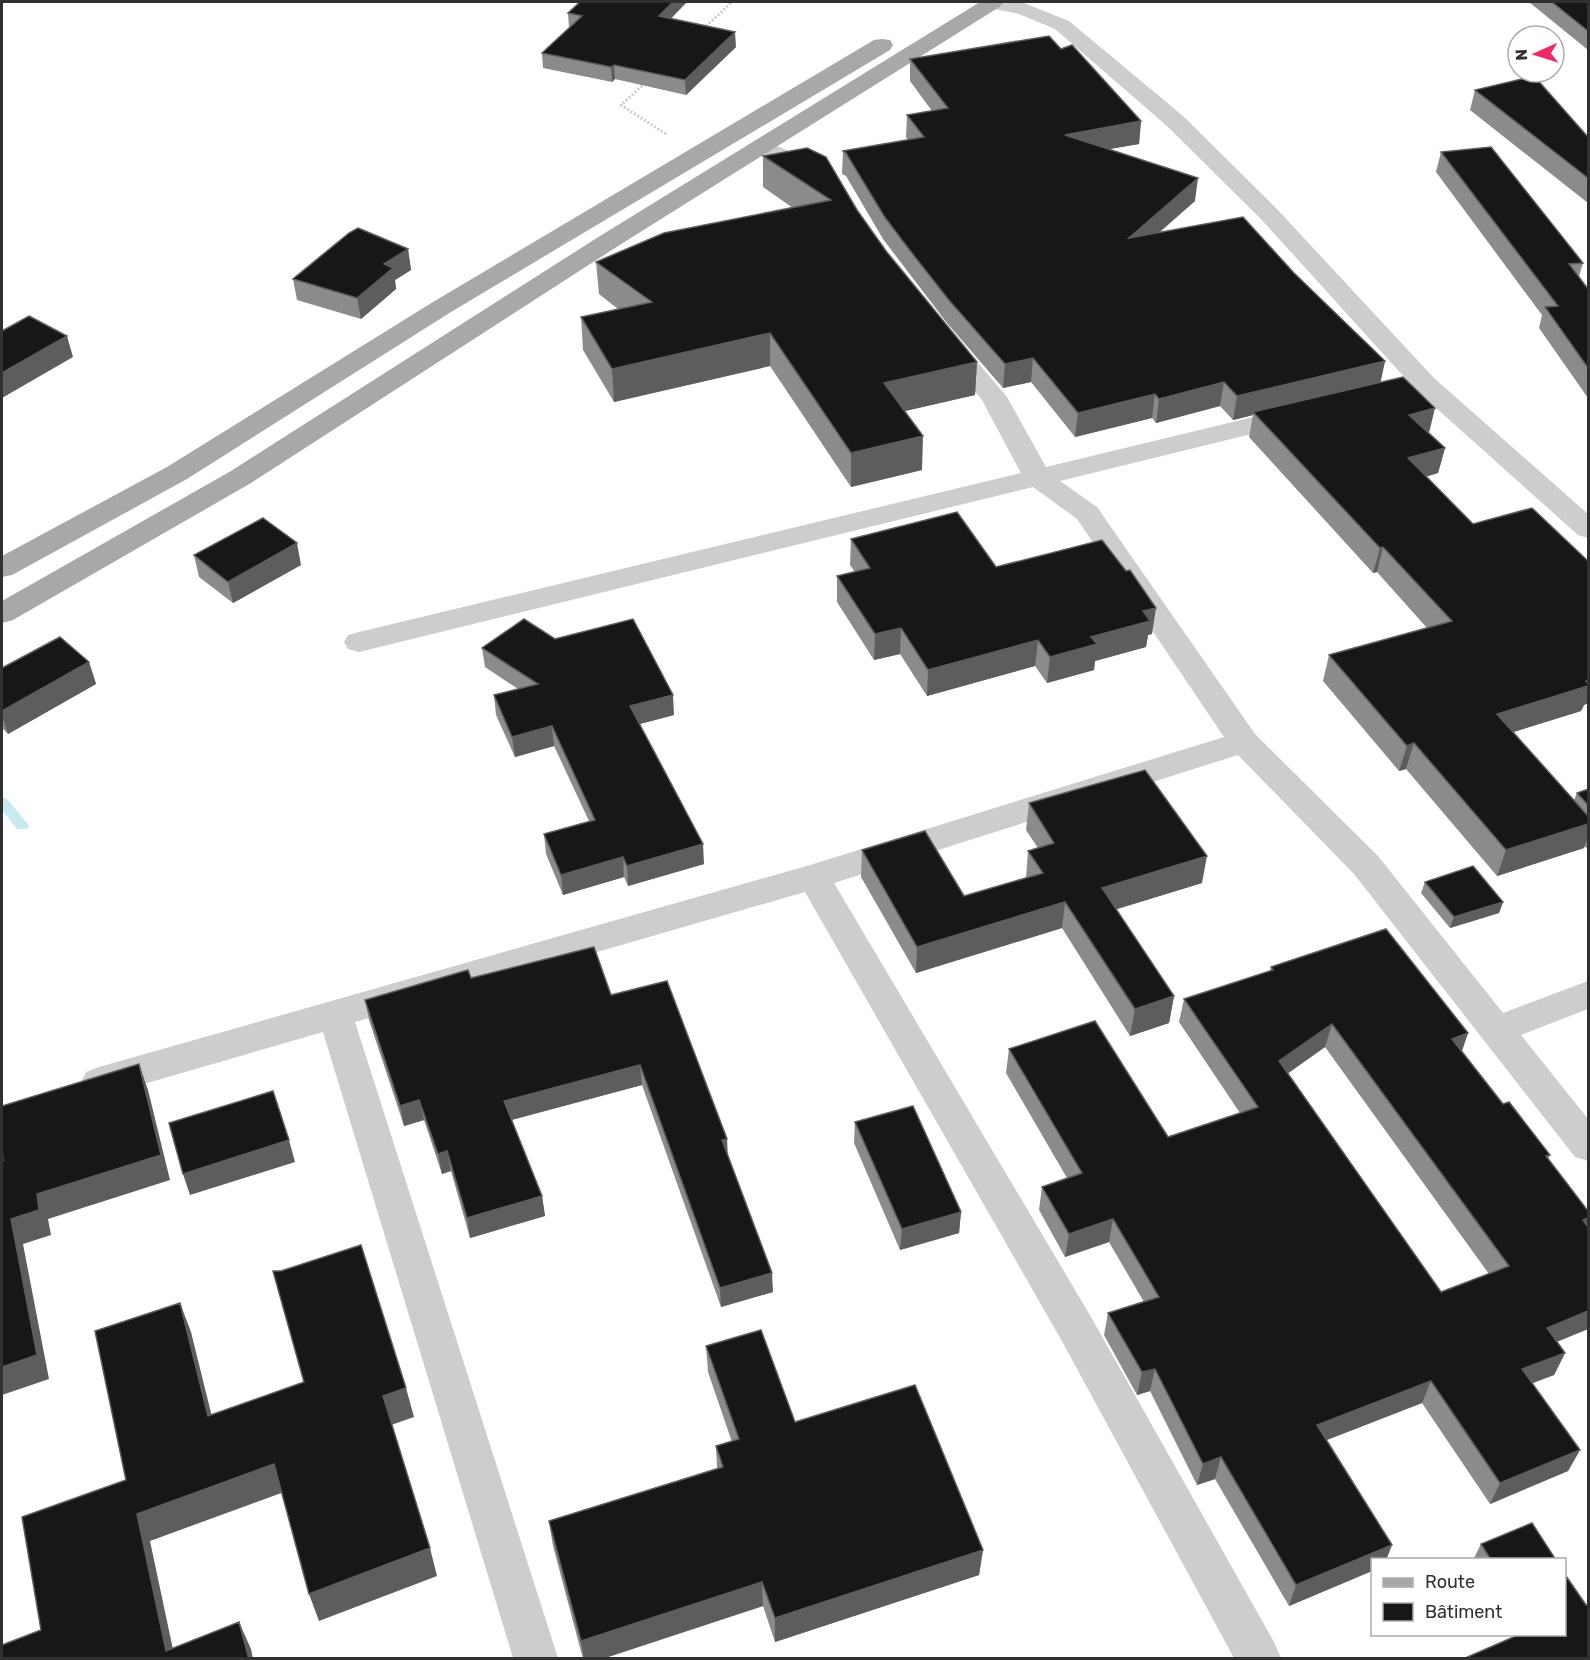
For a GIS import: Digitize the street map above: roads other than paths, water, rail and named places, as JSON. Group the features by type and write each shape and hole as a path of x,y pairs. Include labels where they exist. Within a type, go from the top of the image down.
{"main road":[{"path":"2,568 177,473 442,307 696,154 956,2"},
{"path":"2,613 241,477 609,240 990,2"}],"street":[{"path":"990,2 1024,9 1062,25 1175,121 1268,213 1425,384 1588,529"},
{"path":"762,146 836,182 840,190"},
{"path":"930,321 994,397 1038,478 1087,513 1245,742 1366,865 1588,1146"},
{"path":"1390,392 1425,384"},
{"path":"359,642 1322,409"},
{"path":"70,1090 813,878 1245,742"},
{"path":"813,878 1077,1330 1258,1659"},
{"path":"1496,1030 1588,995"},
{"path":"335,1014 535,1659"}],"waterway":[{"path":"2,802 22,826"}]}
